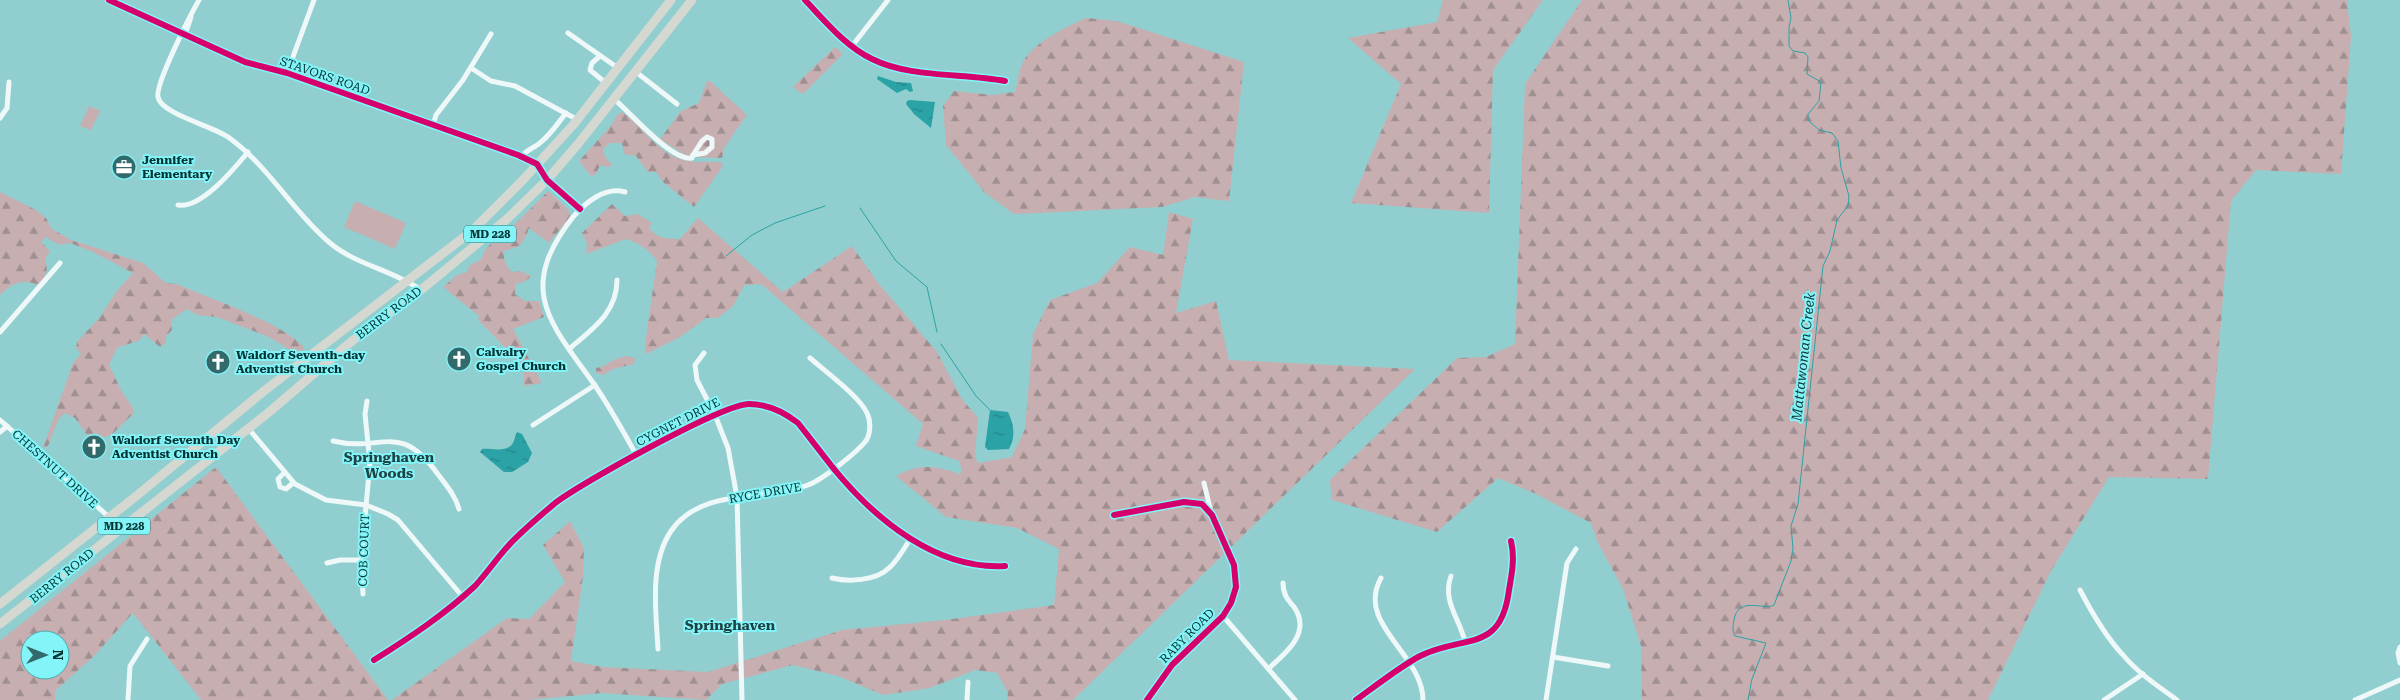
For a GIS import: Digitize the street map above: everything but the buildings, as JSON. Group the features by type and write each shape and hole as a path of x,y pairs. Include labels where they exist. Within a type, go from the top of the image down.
{"highway":[{"name":"BERRY ROAD","path":"0,604 109,518 264,391 472,231 578,120 671,0"},
{"name":"BERRY ROAD","path":"0,624 248,428 352,341 421,290 480,242 547,180 636,72 692,0"}],"street":[{"name":"STAVORS ROAD","path":"109,0 245,62 287,73 522,156 537,164"},
{"path":"199,0 186,32 182,33 160,86 158,97 161,104 178,115 220,132 248,152 264,167 317,230 337,249 407,280 421,290"},
{"path":"287,73 314,0"},
{"path":"806,0 852,46 871,59 903,69 1005,81"},
{"path":"852,46 888,0"},
{"path":"568,33 618,69"},
{"path":"434,126 436,115 471,68 491,34"},
{"path":"600,56 592,63 590,70 607,84"},
{"path":"471,68 491,81 515,86 578,120"},
{"path":"636,72 677,104"},
{"path":"0,118 6,108 9,82"},
{"path":"614,99 671,151 686,159 693,156"},
{"path":"522,156 527,150 545,139 566,113"},
{"path":"178,205 191,204 213,189 248,152"},
{"path":"537,164 547,180 580,209"},
{"path":"625,192 610,192 592,200 580,209 552,248 543,281 543,293 550,318 558,335 595,385 637,456"},
{"path":"0,332 60,263"},
{"path":"569,349 603,320 612,304 617,280"},
{"path":"704,353 695,365 697,380 715,415 728,448 737,497 742,700"},
{"name":"RYCE DRIVE","path":"658,649 657,566 662,547 672,530 686,516 711,503 806,486 834,469 866,442 869,432 868,415 864,408 810,358"},
{"path":"532,425 595,385"},
{"name":"COB COURT","path":"363,594 362,560 370,463 365,414 367,401"},
{"name":"CYGNET DRIVE","path":"374,660 432,622 476,585 510,544 556,503 637,456 715,415 736,406 749,404 781,412 798,423 834,469 869,505 910,539 944,556 960,561 986,566 1005,566"},
{"name":"CHESTNUT DRIVE","path":"0,420 109,518 118,531"},
{"path":"0,432 7,426"},
{"path":"248,428 294,483 326,500 366,505 398,520 462,596"},
{"path":"333,441 350,444 369,442 407,444 420,452 456,498 459,509"},
{"path":"284,473 278,479 280,487 286,489 294,483"},
{"name":"RABY ROAD","path":"1147,700 1172,665 1223,616 1234,596 1236,578 1229,550 1212,515 1204,483"},
{"path":"1114,515 1184,502 1202,504 1212,515"},
{"path":"832,578 849,580 879,575 890,568 910,539"},
{"path":"1356,700 1419,657 1486,637 1496,629 1503,618 1508,601 1514,554 1511,541"},
{"path":"1546,700 1567,563 1576,549"},
{"path":"327,563 340,560 362,560"},
{"path":"1451,576 1446,594 1462,628 1465,642"},
{"path":"1381,578 1374,589 1374,605 1379,617 1420,678 1423,700"},
{"path":"1269,668 1290,649 1297,640 1299,630 1298,614 1283,592 1283,583"},
{"path":"2080,590 2094,617 2117,648 2143,674 2177,700"},
{"path":"1223,616 1295,700"},
{"path":"128,700 130,666 147,639"},
{"path":"2400,646 2398,652 2400,663"},
{"path":"1553,657 1608,666"},
{"path":"2104,700 2143,674"},
{"path":"2355,700 2400,680"},
{"path":"967,700 968,682"}],"green space":[{"path":"1443,0 1543,0 1493,70 1489,213 1351,203 1401,84 1348,38 1437,22"},
{"path":"1582,0 2347,0 2351,36 2341,174 2256,170 2231,201 2208,479 2109,477 2051,571 1988,700 1642,700 1641,646 1623,589 1598,543 1591,523 1534,493 1498,478 1437,532 1332,500 1330,480 1457,358 1486,357 1515,344 1525,84"},
{"path":"1086,18 1117,21 1244,62 1229,201 1195,197 1162,207 1014,214 984,192 946,145 943,106 954,91 992,95 1015,92 1021,66 1034,48 1051,36"},
{"path":"835,47 843,54 803,94 793,87"},
{"path":"707,81 710,81 747,115 724,148 722,158 688,157 660,139 681,111 699,103"},
{"path":"89,106 100,111 91,130 80,126"},
{"path":"622,112 656,144 671,155 691,161 723,163 721,169 694,207 663,182 656,172 648,172 636,156 624,154 622,143 609,143 603,150 605,157 613,166 605,167 600,165 596,174 591,176 579,161 610,127 617,115"},
{"path":"548,191 568,209 569,218 549,243 529,228 521,244 515,248 505,250 504,254 505,262 512,272 520,271 532,276 524,282 515,284 515,294 525,301 539,301 544,317 513,329 542,383 524,386 524,369 520,362 478,320 479,316 443,287 457,275 467,272 469,266 481,259 486,248 518,221"},
{"path":"0,192 36,210 46,218 52,229 71,240 143,263 166,283 177,284 265,321 282,330 305,349 295,353 269,337 217,317 197,315 187,309 171,320 172,330 166,336 166,342 160,347 144,334 140,340 117,348 109,365 122,392 134,409 133,414 110,436 103,437 96,433 87,435 75,418 65,413 58,420 48,446 43,448 73,363 81,354 76,348 77,342 100,317 116,292 133,273 93,252 70,243 59,245 46,237 41,242 50,251 45,259 46,273 41,282 38,285 27,282 17,283 0,295"},
{"path":"355,201 406,223 395,249 344,227"},
{"path":"612,204 625,216 638,214 652,223 649,227 655,234 666,238 680,239 698,218 783,292 852,246 879,284 937,352 962,399 978,418 975,456 978,463 1012,457 1025,429 1033,334 1050,300 1097,283 1130,247 1163,255 1169,212 1193,219 1176,313 1216,301 1229,360 1415,369 1073,700 1007,700 1008,693 997,673 975,670 930,688 883,695 838,676 793,665 722,684 706,700 602,693 529,700 392,700 507,618 529,619 565,582 543,545 570,521 584,548 583,577 571,661 603,667 708,672 842,630 945,620 1054,605 1059,549 1017,528 946,517 896,476 913,469 928,467 960,474 962,470 959,461 916,446 923,424 761,284 744,285 733,306 718,318 706,318 680,337 646,354 645,344 657,261 643,247 626,239 586,254 587,244 582,233"},
{"path":"627,356 635,358 634,364 613,369 603,375 596,373 596,368"},
{"path":"216,467 388,700 201,700 133,613 94,656 70,678 70,630 20,630 20,680 67,680 55,691 55,700 0,700 0,641"}],"water":[{"path":"878,76 896,82 911,83 913,91 910,92 906,89 897,93 877,79"},
{"path":"910,100 935,102 931,128 914,114 906,104"},
{"path":"990,410 1008,412 1013,430 1013,440 1009,449 988,450 985,447"},
{"path":"517,432 522,434 532,453 528,462 512,472 504,472 480,452 482,449 507,448 513,443"}],"waterway":[{"name":"Mattawoman Creek","path":"1748,700 1752,679 1766,643 1735,636 1733,630 1734,620 1736,612 1746,606 1774,605 1791,561 1793,548 1791,526 1798,504 1823,266 1830,251 1837,220 1848,206 1849,196 1841,168 1838,141 1832,133 1819,130 1808,120 1808,114 1819,101 1821,82 1807,74 1808,57 1805,53 1793,51 1789,46 1791,18 1788,0"},
{"path":"726,256 752,235 775,223 825,206"},
{"path":"860,208 896,261 927,287 937,332"},
{"path":"941,344 976,396 990,410"}],"cycle path":[{"path":"109,0 245,62 287,73 518,155 537,164 547,180 580,209"},
{"path":"805,0 853,47 872,59 887,65 920,72 1005,81"},
{"path":"374,660 426,626 463,597 475,586 520,534 568,494 682,430 734,407 749,404 763,405 775,409 798,423 850,488 888,523 909,538 955,560 980,565 1005,566"},
{"path":"1114,515 1184,502 1202,504 1212,515 1234,565 1236,587 1231,603 1223,616 1172,665 1147,700"},
{"path":"1356,700 1420,656 1436,649 1478,639 1489,633 1498,624 1505,610 1511,578 1513,559 1511,541"}],"place":[{"name":"Jennifer Elementary","path":"124,167"},
{"name":"Calvalry Gospel Church","path":"459,359"},
{"name":"Waldorf Seventh-day Adventist Church","path":"218,362"},
{"name":"Waldorf Seventh Day Adventist Church","path":"94,447"}],"district":[{"name":"Springhaven Woods","path":"389,466"},
{"name":"Springhaven","path":"730,625"}]}
